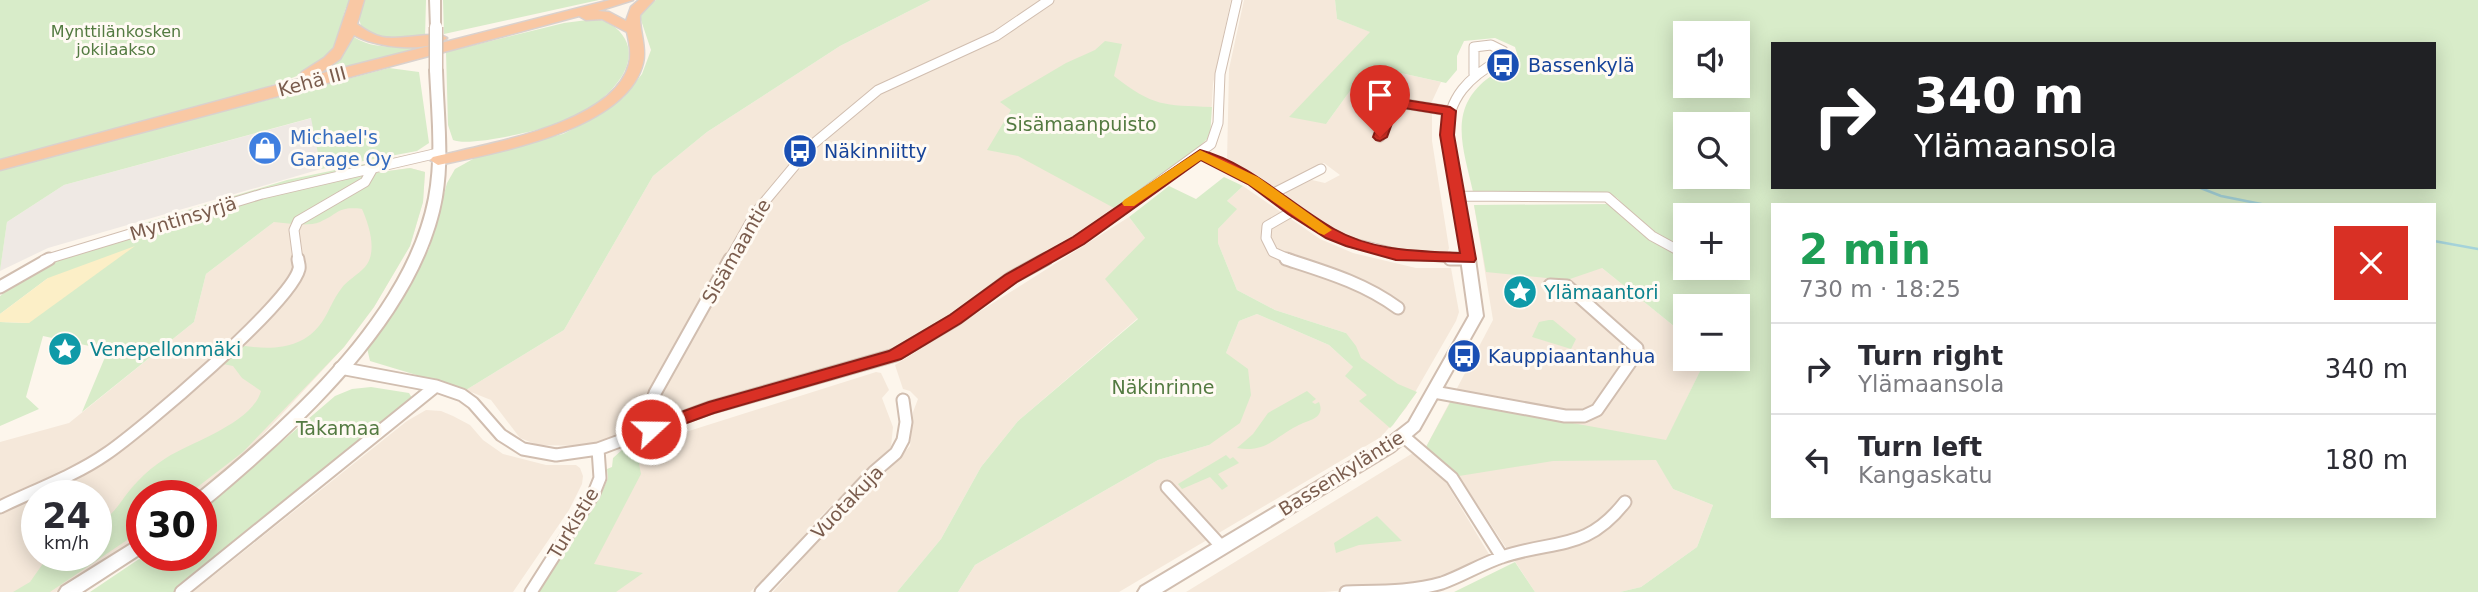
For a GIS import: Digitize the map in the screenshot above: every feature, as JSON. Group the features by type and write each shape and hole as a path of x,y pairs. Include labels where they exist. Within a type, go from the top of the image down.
{"highway":[{"path":"249,98 322,67 340,52 351,26 353,6 357,0"},
{"name":"Kehä III","path":"0,165 626,0"},
{"path":"438,157 534,135 578,121 609,100 624,86 639,57 639,46 632,29 634,11 648,0"},
{"path":"351,26 363,38 403,42 458,35 588,10"},
{"path":"541,22 604,15 632,29"}],"street":[{"path":"217,487 280,431 340,368 370,332 414,260 432,212 438,157 435,0"},
{"name":"Sisämaantie","path":"651,429 649,411 655,393 756,212 812,145 877,90 996,36 1049,0"},
{"path":"340,368 436,386 462,395 473,403 500,435 523,449 556,455 598,449 709,408 895,355 956,319 1011,278 1079,240 1200,154 1215,139 1219,84 1237,0"},
{"path":"1200,154 1245,176 1293,211 1331,234 1374,250 1418,258 1468,259 1447,135 1450,111 1460,91 1474,74"},
{"path":"1380,137 1399,86"},
{"path":"1393,102 1450,111"},
{"name":"Myntinsyrjä","path":"0,287 44,260 262,194 373,168 438,157"},
{"path":"0,507 104,456 148,422 262,319 287,289 299,269 294,230 298,221 365,182 373,168"},
{"path":"1272,194 1321,169"},
{"path":"1457,196 1607,197 1652,236 1673,247"},
{"path":"1293,211 1267,226 1265,236 1270,249 1276,255 1357,283 1378,293 1398,308"},
{"name":"Bassenkyläntie","path":"1146,592 1403,436 1414,426 1476,316 1468,259"},
{"path":"1434,392 1565,416 1584,416 1597,410 1636,354 1637,348 1567,286 1550,285"},
{"path":"181,592 436,386"},
{"name":"Vuotakuja","path":"761,592 874,472 896,453 903,440 906,422 903,400"},
{"path":"1403,436 1452,478 1502,556"},
{"name":"Turkistie","path":"531,592 594,493 600,478 598,449"},
{"path":"1167,486 1222,546"},
{"path":"1346,592 1395,591 1441,583 1502,556 1575,540 1594,533 1610,521 1625,502"},
{"path":"68,592 126,554"}],"shaded area":[{"path":"931,0 1231,0 1213,84 1210,136 1196,150 1072,240 891,352 724,397 585,446 538,445 520,438 491,400 466,390 564,330 653,176 707,132 840,46"},
{"path":"1244,0 1335,0 1337,19 1371,32 1326,124 1358,80 1378,68 1441,82 1428,110 1432,112 1432,141 1449,248 1447,254 1401,250 1357,239 1331,228 1286,196 1286,193 1312,180 1325,183 1340,175 1324,163 1274,188 1227,161 1229,69"},
{"path":"312,118 321,169 48,248 0,271 7,222 64,185"},
{"path":"410,168 425,172 423,202 410,246 374,307 344,347 246,453 212,480 126,480 126,545 112,554 112,480 21,480 21,571 87,571 56,592 0,592 0,442 69,423 194,322 206,274 330,179"},
{"path":"1243,186 1320,239 1353,253 1416,268 1451,268 1459,312 1406,408 1381,437 1119,592 958,592 975,565 1158,460 1209,445 1226,353 1239,321 1257,314 1329,345 1353,367 1346,333 1275,310 1237,290 1218,243 1218,229 1236,209 1226,202"},
{"path":"1474,205 1602,268 1673,325 1673,371 1700,371 1657,460 1673,489 1713,505 1697,547 1641,587 1620,592 1535,592 1459,476 1426,447 1493,320"},
{"path":"1129,217 1145,238 1138,318 1018,421 981,467 941,539 897,592 773,592 910,446 913,412 918,399 910,391 903,389 895,365"},
{"path":"876,372 881,373 889,390 882,398 893,427 891,447 820,517 750,592 547,592 619,463 654,442"},
{"path":"426,410 441,411 470,425 483,440 503,454 546,465 576,465 580,468 582,484 569,510 513,592 193,592 407,421"},
{"path":"1413,453 1445,481 1490,556 1421,583 1324,592 1186,592"}],"green space":[{"name":"Mynttilänkosken jokilaakso","path":"0,0 350,0 334,48 318,65 308,71 263,88 0,160"},
{"path":"365,0 426,0 425,38 381,39 362,30 359,18"},
{"path":"443,0 599,0 444,34"},
{"path":"656,0 931,0 840,46 707,132 653,176 564,330 466,390 370,361 367,348 429,249 447,183 455,169 482,154 563,134 600,115 624,97 642,74 651,50 640,17 642,11"},
{"path":"1335,0 2478,0 2478,592 1620,592 1641,587 1697,547 1713,505 1673,489 1656,460 1553,461 1459,476 1426,447 1451,401 1666,440 1700,371 1750,371 1750,294 1673,294 1673,325 1602,268 1567,280 1486,272 1474,205 1609,204 1641,232 1673,253 1673,280 1750,280 1750,203 1673,203 1673,244 1644,226 1617,198 1608,193 1473,192 1463,146 1463,117 1467,104 1487,79 1508,67 1518,57 1515,47 1495,38 1464,41 1457,56 1457,70 1446,83 1378,68 1358,80 1326,124 1289,117 1370,32 1337,19"},
{"path":"595,19 616,28 625,39 629,51 623,74 595,105 574,118 550,126 494,139 463,142 453,140 448,125 446,52 564,23"},
{"path":"351,35 373,45 385,46 448,40 312,76 342,55"},
{"name":"Sisämaanpuisto","path":"1105,41 1122,44 1114,76 1139,94 1170,104 1212,107 1210,136 1196,150 1114,208 1018,156 987,150 1011,110 1000,102 1066,63 1095,50"},
{"path":"389,68 419,72 429,143 417,151 321,169 311,118 64,185 7,222 0,271 0,170"},
{"path":"412,154 285,184 145,226 141,224 287,180"},
{"path":"410,168 425,172 423,202 410,246 374,307 344,347 243,452 207,480 139,480 166,458 234,422 255,402 261,391 242,378 233,366 218,363 238,345 273,348 295,343 314,332 343,286 369,261 371,238 362,209 343,210 309,224 274,222 206,274 194,322 82,412 108,350 43,336 26,397 39,409 0,426 0,322 29,323 48,278 0,314 0,296 37,267 257,198 330,179"},
{"name":"Näkinrinne","path":"1224,177 1243,186 1227,201 1237,209 1218,229 1218,243 1237,290 1275,310 1346,333 1361,358 1398,384 1417,392 1393,425 1390,428 1359,401 1367,395 1345,376 1353,367 1329,345 1257,314 1239,321 1226,353 1248,369 1251,395 1240,423 1209,445 1158,460 975,565 958,592 897,592 941,539 981,467 1018,421 1138,319 1105,279 1145,238 1129,217 1169,186 1196,199"},
{"path":"1553,320 1576,339 1571,349 1532,337 1539,322"},
{"name":"Takamaa","path":"371,387 409,393 412,398 410,403 217,558 217,497 335,396 352,389"},
{"path":"1307,391 1316,399 1312,402 1319,402 1321,408 1318,415 1263,446 1237,448 1253,434 1268,413"},
{"path":"657,436 657,444 643,452 645,458 639,464 641,474 594,564 643,573 616,592 539,592 602,492 608,478 607,469 612,467 613,458 623,449"},
{"path":"1226,455 1239,463 1218,474 1228,486 1222,490 1210,477 1182,489 1178,484"},
{"path":"126,496 126,541 112,550 112,513"},
{"path":"1377,516 1402,541 1359,545 1336,553 1334,543"},
{"path":"1515,562 1535,592 1454,592"},
{"name":"Takamaa","path":"126,568 126,571 201,571 175,592 90,592"},
{"path":"38,571 81,571 50,592 13,592 30,582"}],"sand":[{"path":"135,246 29,323 0,322 0,314 48,278"}],"waterway":[{"path":"2203,189 2221,196 2256,203"},
{"path":"2436,241 2478,249"}],"slow traffic":[{"path":"1129,203 1200,154 1253,180 1293,211 1324,230"}],"place":[{"name":"Bassenkylä","path":"1503,65"},
{"name":"Michael's Garage Oy","path":"265,148"},
{"name":"Näkinniitty","path":"800,151"},
{"name":"Ylämaantori","path":"1520,292"},
{"name":"Venepellonmäki","path":"65,349"},
{"name":"Kauppiaantanhua","path":"1464,356"}],"route":[{"path":"651,429 709,408 895,355 956,319 1011,278 1079,240 1200,154 1253,180 1293,211 1331,234 1352,243 1396,255 1468,259 1447,135 1450,111 1393,102 1380,137"}]}
